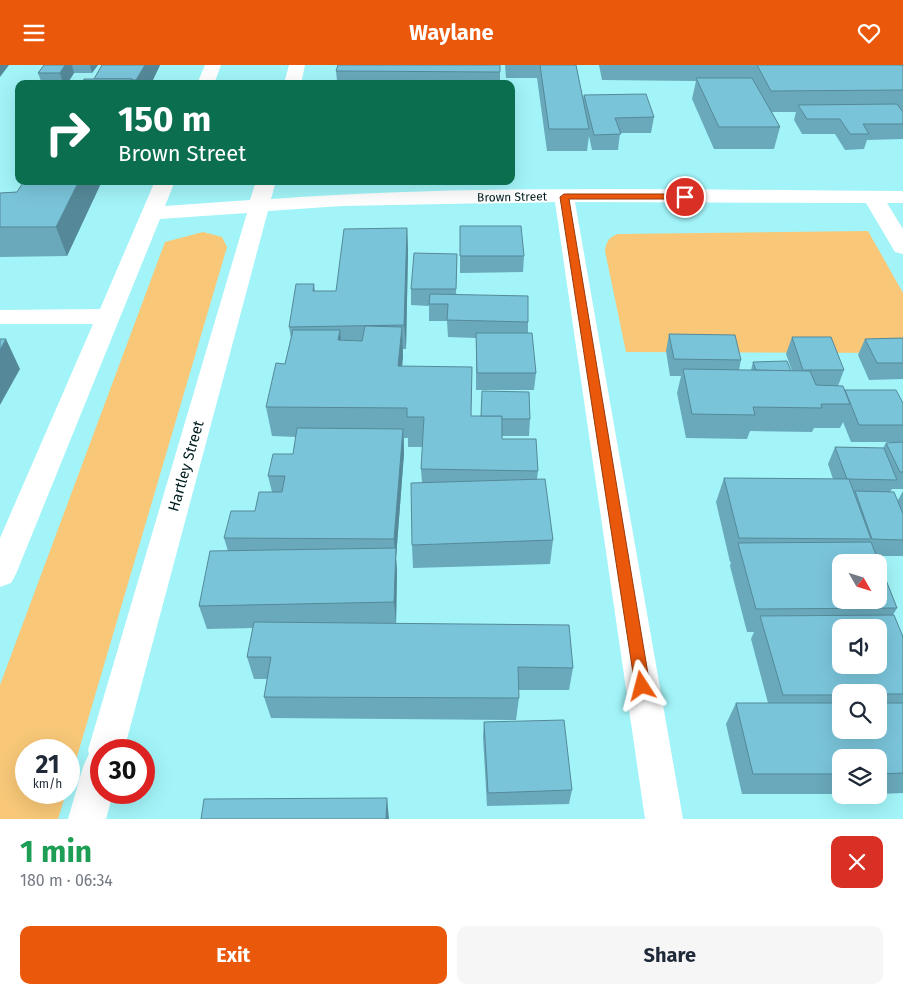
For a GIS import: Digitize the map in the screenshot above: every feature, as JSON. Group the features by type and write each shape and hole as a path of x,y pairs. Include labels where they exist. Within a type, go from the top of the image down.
{"street":[{"path":"207,80 213,65"},
{"path":"293,80 297,65"},
{"path":"0,574 163,185"},
{"name":"Brown Street","path":"152,213 263,193 317,201 564,197 903,197"},
{"name":"Hartley Street","path":"109,739 263,193"},
{"path":"564,197 664,819"},
{"path":"873,197 903,247"},
{"path":"0,317 109,316"},
{"path":"87,819 91,804"}],"shaded area":[{"path":"868,231 903,293 903,353 626,352 605,251 608,240 615,235"},
{"path":"203,232 222,237 227,247 80,747 80,739 15,739 15,804 63,804 58,819 0,819 0,685 165,242"}],"building":[{"path":"44,65 65,65 60,73 38,73"},
{"path":"102,65 145,65 136,80 94,79"},
{"path":"338,65 500,65 500,72 336,71"},
{"path":"540,65 576,65 589,129 549,129"},
{"path":"757,65 903,65 903,90 771,91"},
{"path":"696,78 752,78 780,127 719,127"},
{"path":"84,79 132,79 131,80"},
{"path":"646,94 654,117 615,118 621,134 594,135 584,95"},
{"path":"897,104 903,112 903,124 863,124 869,134 850,134 840,119 807,119 798,105"},
{"path":"21,185 77,185 56,227 0,227 0,193 17,192"},
{"path":"460,226 521,226 524,256 460,256"},
{"path":"407,228 404,325 289,327 296,284 314,284 313,291 336,291 344,229"},
{"path":"414,253 457,254 456,289 411,289"},
{"path":"430,294 528,296 528,322 447,320 448,304 429,304"},
{"path":"365,326 402,327 398,366 472,367 471,416 502,416 502,439 536,439 538,471 421,469 424,417 407,417 407,408 266,407 276,363 285,364 293,330 340,330 338,340 362,341"},
{"path":"476,333 532,333 536,373 477,373"},
{"path":"669,334 735,335 741,360 674,359"},
{"path":"792,337 831,337 844,370 803,370"},
{"path":"903,338 903,363 877,363 865,339"},
{"path":"0,339 6,339 0,350"},
{"path":"787,361 791,371 756,370 753,362"},
{"path":"683,369 810,371 816,385 843,386 850,404 821,404 822,408 753,407 755,415 692,414"},
{"path":"845,390 896,390 903,403 903,425 859,425"},
{"path":"482,391 529,392 530,419 502,419 502,416 481,416"},
{"path":"297,428 403,429 394,539 224,538 231,511 255,511 259,492 282,492 285,476 268,476 273,454 293,454"},
{"path":"903,442 903,472 900,472 886,443"},
{"path":"835,447 884,448 897,480 847,479"},
{"path":"724,478 849,479 871,539 739,538"},
{"path":"545,479 553,540 412,545 411,483"},
{"path":"855,491 894,492 903,514 903,540 872,539"},
{"path":"871,542 876,554 832,554 832,608 756,609 738,543"},
{"path":"396,548 394,602 199,606 210,551"},
{"path":"888,585 897,608 888,608"},
{"path":"894,615 903,637 903,694 887,694 887,684 832,684 832,695 783,695 760,616"},
{"path":"254,622 569,625 573,668 518,667 519,698 264,697 271,657 247,657"},
{"path":"736,703 832,703 832,739 887,739 887,703 903,703 903,773 887,774 887,749 832,749 832,774 753,774"},
{"path":"564,720 572,790 488,793 484,722"},
{"path":"387,798 386,819 201,819 204,799"}],"route":[{"path":"642,686 564,197 685,197"}]}
